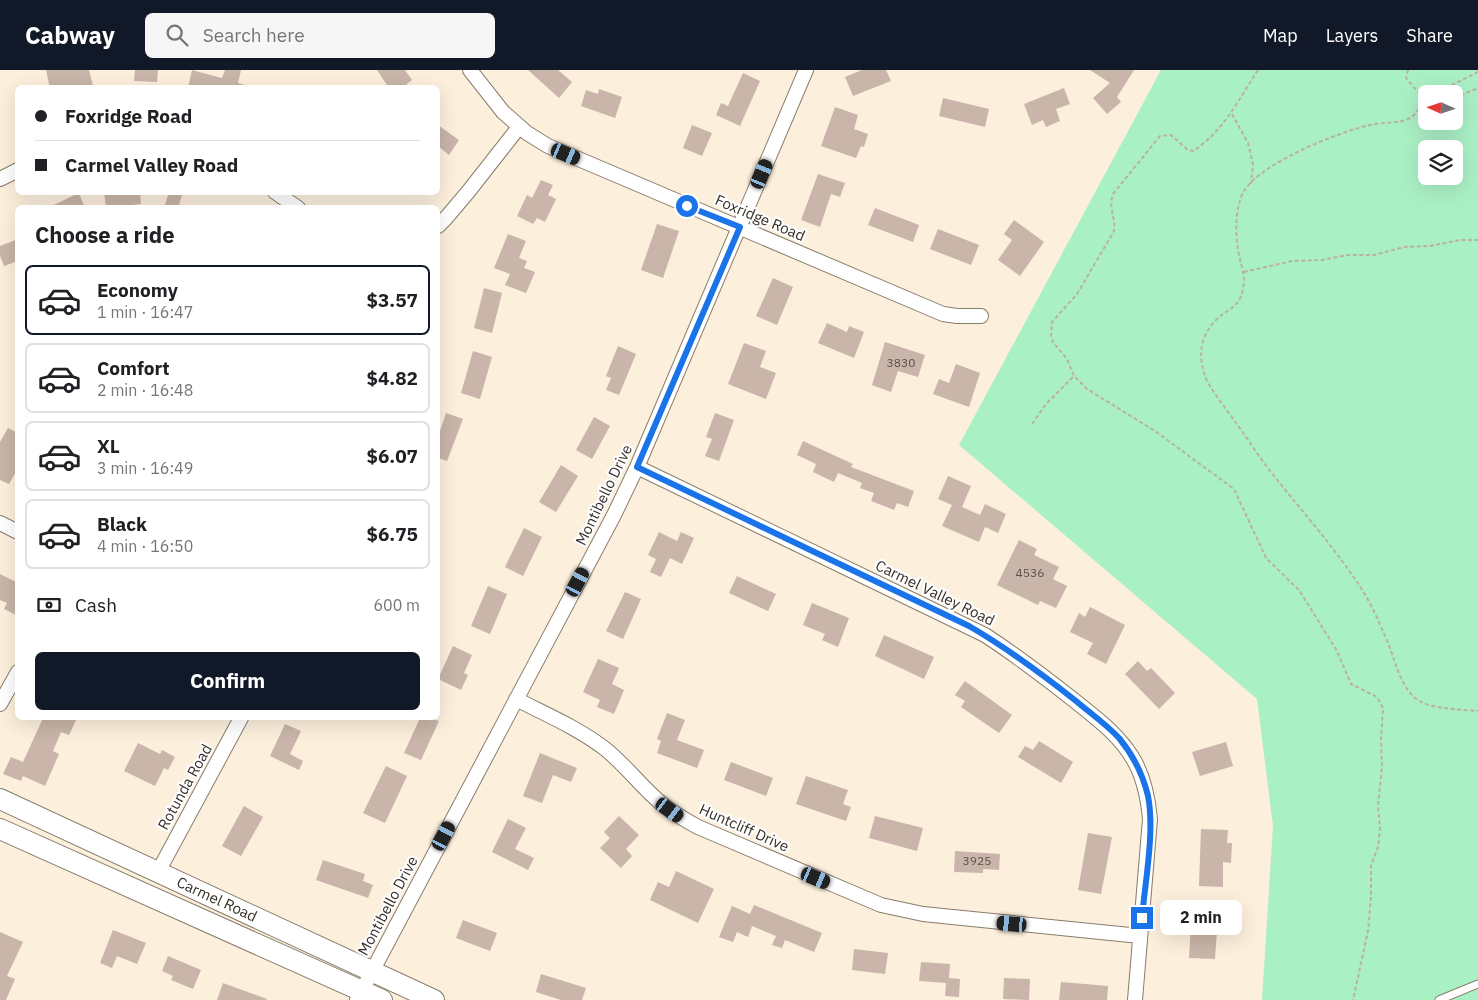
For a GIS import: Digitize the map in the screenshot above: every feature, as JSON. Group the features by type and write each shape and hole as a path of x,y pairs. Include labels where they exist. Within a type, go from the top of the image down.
{"main road":[{"name":"Carmel Road","path":"0,799 434,1000"},
{"name":"Carmel Road","path":"0,829 359,995 382,1000"}],"street":[{"name":"Foxridge Road","path":"470,70 503,112 519,126 548,146 943,314 981,316"},
{"name":"Montibello Drive","path":"359,995 614,515 637,467 806,70"},
{"path":"440,224 468,192 519,126"},
{"path":"0,179 15,172"},
{"path":"279,195 294,205"},
{"name":"Carmel Valley Road","path":"637,467 969,626 1017,656 1104,724 1119,739 1132,756 1142,777 1148,797 1150,830 1135,1000"},
{"path":"0,523 15,530"},
{"path":"0,704 15,677"},
{"name":"Huntcliff Drive","path":"516,699 580,732 603,747 624,764 661,804 679,817 867,900 923,914 1140,936"},
{"name":"Rotunda Road","path":"158,872 240,720"}],"lane":[{"path":"1439,1000 1478,984"}],"path":[{"path":"1258,70 1231,113 1216,132 1193,151 1188,150 1171,135 1160,136 1113,194 1110,200 1110,208 1115,222 1114,231 1076,294 1052,322 1051,337 1068,360 1074,376 1087,389 1155,431 1234,489 1266,558 1299,590 1338,651 1352,684 1377,697 1383,708 1382,767 1378,806 1380,828 1378,847 1371,865 1368,931 1353,1000"},
{"path":"1408,70 1406,78 1418,91"},
{"path":"1452,85 1478,72"},
{"path":"1463,93 1478,88"},
{"path":"1418,111 1409,119 1370,125 1346,132 1297,152 1259,175 1244,191 1238,214 1236,236 1240,261 1244,272 1244,285 1240,299 1231,310 1216,319 1203,337 1200,353 1205,378 1273,475 1305,512 1358,584 1378,620 1400,678 1413,697 1432,706 1478,711"},
{"path":"1231,113 1248,142 1253,164 1251,184"},
{"path":"1244,272 1292,261 1322,260 1348,255 1374,256 1404,247 1430,246 1460,240 1478,240"},
{"path":"1032,424 1046,404 1074,376"}],"green space":[{"path":"1161,70 1478,70 1478,1000 1262,1000 1273,826 1257,699 959,445"}],"building":[{"path":"46,70 89,70 93,85 49,85"},
{"path":"135,70 158,70 157,82 134,81"},
{"path":"192,70 222,78 225,70 241,70 238,83 245,85 189,85"},
{"path":"377,70 405,70 412,80 406,85 387,85"},
{"path":"528,70 558,70 572,82 559,98"},
{"path":"862,70 886,70 891,81 853,96 845,77"},
{"path":"1090,70 1134,70 1117,97 1121,102 1107,114 1093,98 1110,83"},
{"path":"743,73 760,81 740,126 716,115 721,103 728,106"},
{"path":"1064,88 1070,104 1056,109 1060,121 1046,127 1043,120 1032,125 1024,104"},
{"path":"599,89 622,97 615,118 581,106 586,90 598,94"},
{"path":"943,98 989,109 985,127 939,116"},
{"path":"835,107 858,115 854,129 868,134 864,147 861,146 856,158 821,146"},
{"path":"692,125 712,133 702,156 683,148"},
{"path":"440,126 459,140 449,155 440,148"},
{"path":"818,174 845,183 840,197 831,194 820,227 801,220"},
{"path":"541,180 553,185 548,195 556,199 545,222 537,218 533,224 517,216 527,195 532,198"},
{"path":"75,195 80,195 84,205 53,205"},
{"path":"104,195 140,195 141,204 106,205"},
{"path":"168,195 182,195 179,205 165,205"},
{"path":"875,208 919,225 913,242 868,225"},
{"path":"1014,220 1044,242 1020,276 998,260 1012,240 1004,234"},
{"path":"657,224 679,231 663,278 641,270"},
{"path":"938,229 979,245 971,265 930,249"},
{"path":"508,234 526,241 519,258 527,261 524,268 535,272 526,293 505,285 510,274 494,268"},
{"path":"15,240 15,262 4,266 0,256 0,246"},
{"path":"773,278 793,287 777,325 756,316"},
{"path":"484,288 502,293 492,333 474,328"},
{"path":"827,323 847,332 849,326 864,332 854,358 818,343"},
{"path":"885,342 925,355 918,377 898,371 891,392 872,385"},
{"path":"744,343 766,351 760,367 776,373 766,399 728,384"},
{"path":"618,346 636,354 619,395 606,390 611,378 606,376"},
{"path":"473,351 492,357 480,399 461,393"},
{"path":"956,364 980,373 969,407 933,394 939,379 949,383"},
{"path":"446,413 463,419 447,461 440,459 440,431"},
{"path":"715,413 734,420 719,461 705,456 712,439 706,437"},
{"path":"594,417 610,426 592,459 576,450"},
{"path":"8,428 15,432 15,473 9,484 0,480 0,442"},
{"path":"803,441 853,464 851,467 914,491 908,507 897,503 894,510 871,501 874,493 860,488 862,483 838,473 834,482 813,472 816,464 797,455"},
{"path":"561,465 578,476 556,512 539,502"},
{"path":"948,476 971,486 962,507 980,515 985,504 1006,514 998,533 985,527 979,542 942,526 952,505 938,499"},
{"path":"524,528 542,537 523,576 505,567"},
{"path":"659,532 677,541 681,532 694,538 682,564 670,558 661,577 650,572 656,559 648,555"},
{"path":"1019,540 1037,549 1034,555 1059,567 1053,579 1067,586 1056,608 1040,601 1038,605 997,585"},
{"path":"0,574 15,582 15,614 4,609 7,603 0,600"},
{"path":"737,576 776,594 768,611 729,593"},
{"path":"488,586 507,594 490,634 471,626"},
{"path":"625,592 641,599 623,639 606,631"},
{"path":"812,603 849,618 838,647 822,640 825,634 803,625"},
{"path":"1090,607 1125,625 1106,664 1087,654 1093,643 1070,632 1079,613 1085,617"},
{"path":"884,635 934,657 924,679 875,656"},
{"path":"453,646 472,655 464,673 468,675 461,690 440,680 440,675"},
{"path":"598,659 619,668 612,684 624,690 614,714 597,707 600,700 583,692"},
{"path":"1138,661 1147,671 1151,668 1175,693 1159,709 1125,674"},
{"path":"965,681 1012,715 999,733 961,707 965,701 955,695"},
{"path":"667,713 685,720 677,740 704,750 697,768 657,753 661,741 657,739"},
{"path":"42,720 76,720 69,735 61,732 53,751 59,754 45,786 23,776 21,781 3,774 11,757 23,762"},
{"path":"419,720 439,721 421,760 404,753"},
{"path":"285,724 301,731 290,754 303,761 299,770 270,756"},
{"path":"1039,741 1073,762 1061,783 1018,757 1025,746 1033,750"},
{"path":"1226,742 1233,766 1200,776 1192,752"},
{"path":"138,743 160,754 162,750 175,757 168,770 164,768 155,786 124,771"},
{"path":"540,753 577,768 571,782 553,775 542,803 523,796"},
{"path":"731,762 773,778 766,796 724,780"},
{"path":"386,766 407,776 385,823 363,813"},
{"path":"806,776 848,790 843,804 851,807 846,821 796,804"},
{"path":"244,806 263,817 241,856 222,846"},
{"path":"619,816 639,835 626,849 632,856 621,868 600,848 610,838 604,832"},
{"path":"875,816 923,828 917,851 869,838"},
{"path":"508,819 526,828 515,849 534,858 528,870 492,852"},
{"path":"1201,829 1228,830 1227,843 1232,843 1231,863 1223,862 1223,887 1199,886"},
{"path":"1088,833 1112,837 1101,894 1078,890"},
{"path":"955,851 1000,854 999,870 983,869 983,873 954,872"},
{"path":"323,860 365,874 363,881 373,885 368,898 316,880"},
{"path":"676,871 714,889 698,923 650,900 658,882 669,887"},
{"path":"754,905 822,933 814,952 785,940 782,948 772,945 776,936 752,926 748,937 737,932 733,942 719,937 732,906 750,914"},
{"path":"1210,911 1237,913 1235,933 1217,931 1215,959 1189,958 1191,920 1209,921"},
{"path":"463,920 497,933 490,951 456,938"},
{"path":"113,930 146,943 137,964 117,956 112,968 100,963"},
{"path":"0,932 23,942 7,976 15,979 6,1000 0,1000"},
{"path":"854,949 888,953 885,974 852,970"},
{"path":"168,956 201,970 193,989 171,980 173,976 162,971"},
{"path":"921,962 950,964 949,978 960,979 959,997 945,996 946,983 919,981"},
{"path":"541,974 586,988 582,1000 561,1000 536,992"},
{"path":"1004,978 1030,979 1029,1000 1003,999"},
{"path":"1061,982 1108,986 1107,1000 1059,1000"},
{"path":"223,983 267,999 217,1000"}],"route":[{"path":"687,206 740,227 637,467 969,626 1017,656 1104,724 1132,756 1142,777 1148,797 1150,830 1142,918"}]}
